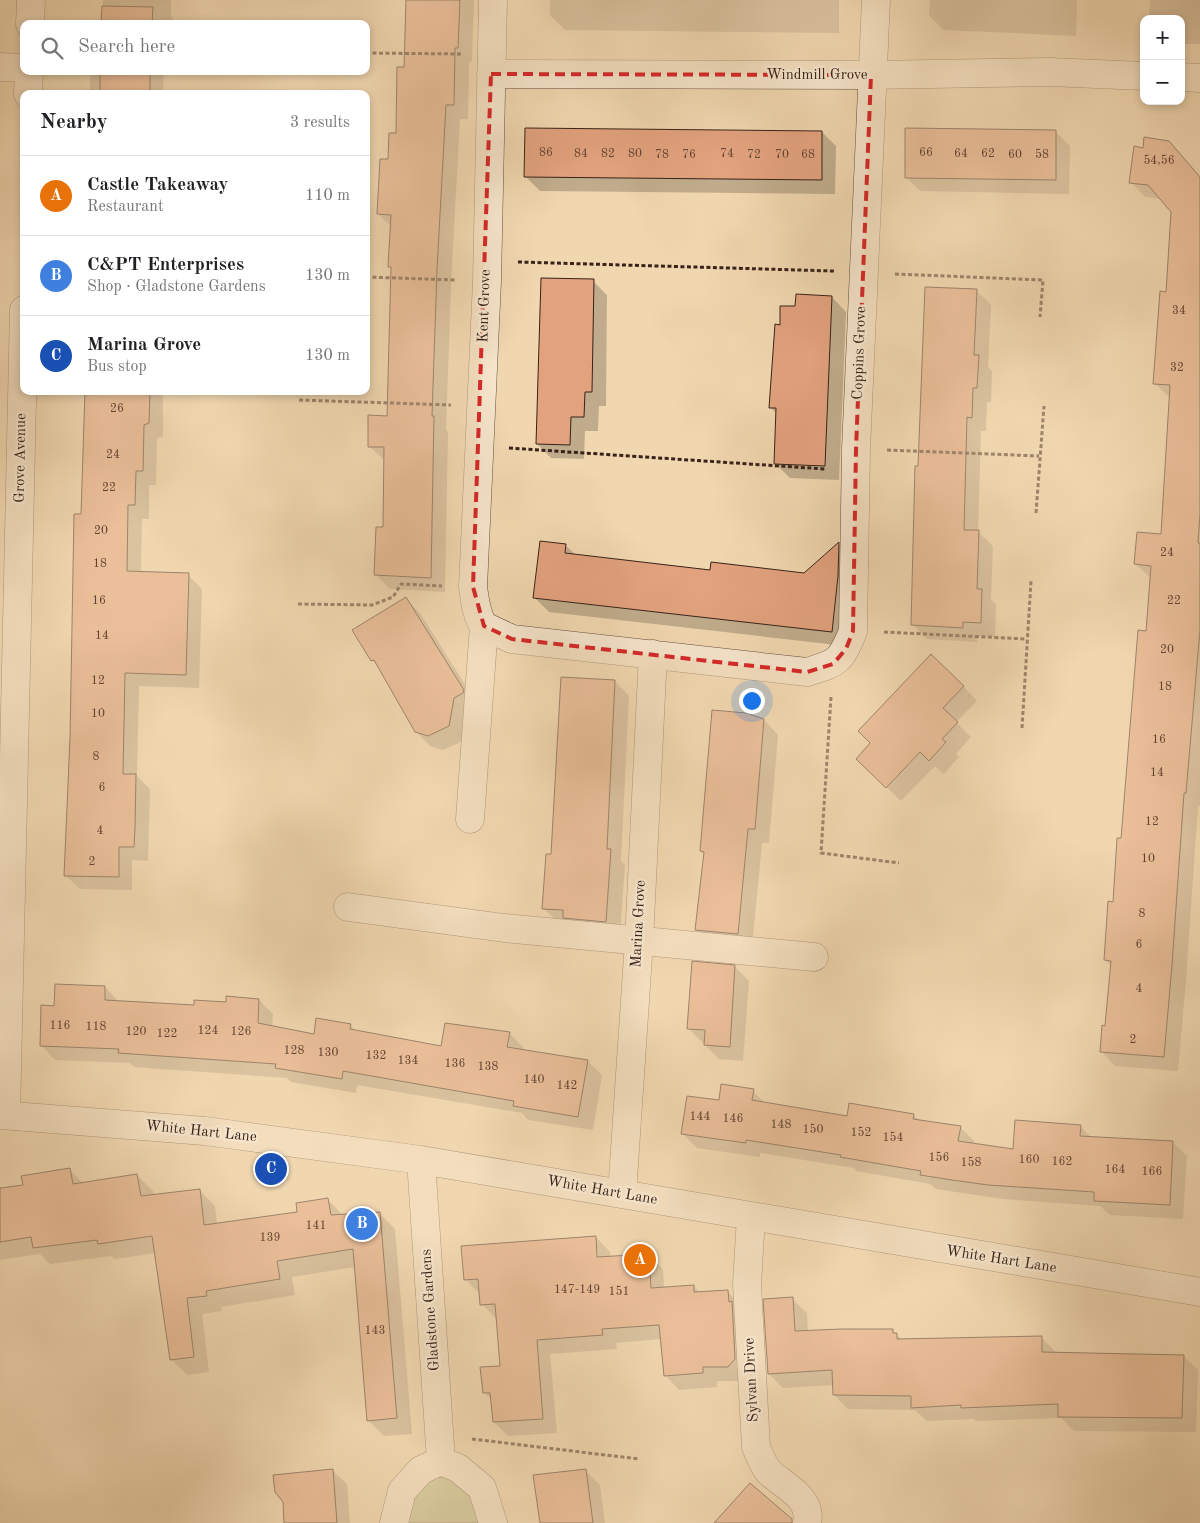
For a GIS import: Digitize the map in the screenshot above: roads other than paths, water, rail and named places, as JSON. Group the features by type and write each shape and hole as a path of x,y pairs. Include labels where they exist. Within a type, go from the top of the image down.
{"street":[{"path":"30,20 31,0"},
{"name":"Kent Grove","path":"470,819 478,608 479,446 487,271 493,0"},
{"name":"Coppins Grove","path":"653,654 807,672 833,664 846,649 853,631 856,460 876,0"},
{"name":"Windmill Grove","path":"491,64 872,75 1050,72 1140,76"},
{"path":"0,68 20,68"},
{"path":"28,90 29,75"},
{"path":"1185,77 1200,78"},
{"name":"Grove Avenue","path":"3,1115 22,395"},
{"path":"478,608 512,639 653,654"},
{"name":"Marina Grove","path":"622,1194 639,941 653,654"},
{"path":"348,908 504,928 814,956"},
{"name":"White Hart Lane","path":"3,1115 205,1130 421,1160 1200,1292"},
{"name":"Gladstone Gardens","path":"421,1160 440,1448"},
{"name":"Sylvan Drive","path":"751,1217 747,1284 756,1447 768,1470 803,1500 807,1523"},
{"path":"394,1523 402,1490 440,1448 458,1468 482,1488 493,1523"}],"place":[{"name":"Marina Grove","path":"271,1169"},
{"name":"C&PT Enterprises","path":"362,1224"},
{"name":"Castle Takeaway","path":"640,1260"}]}
